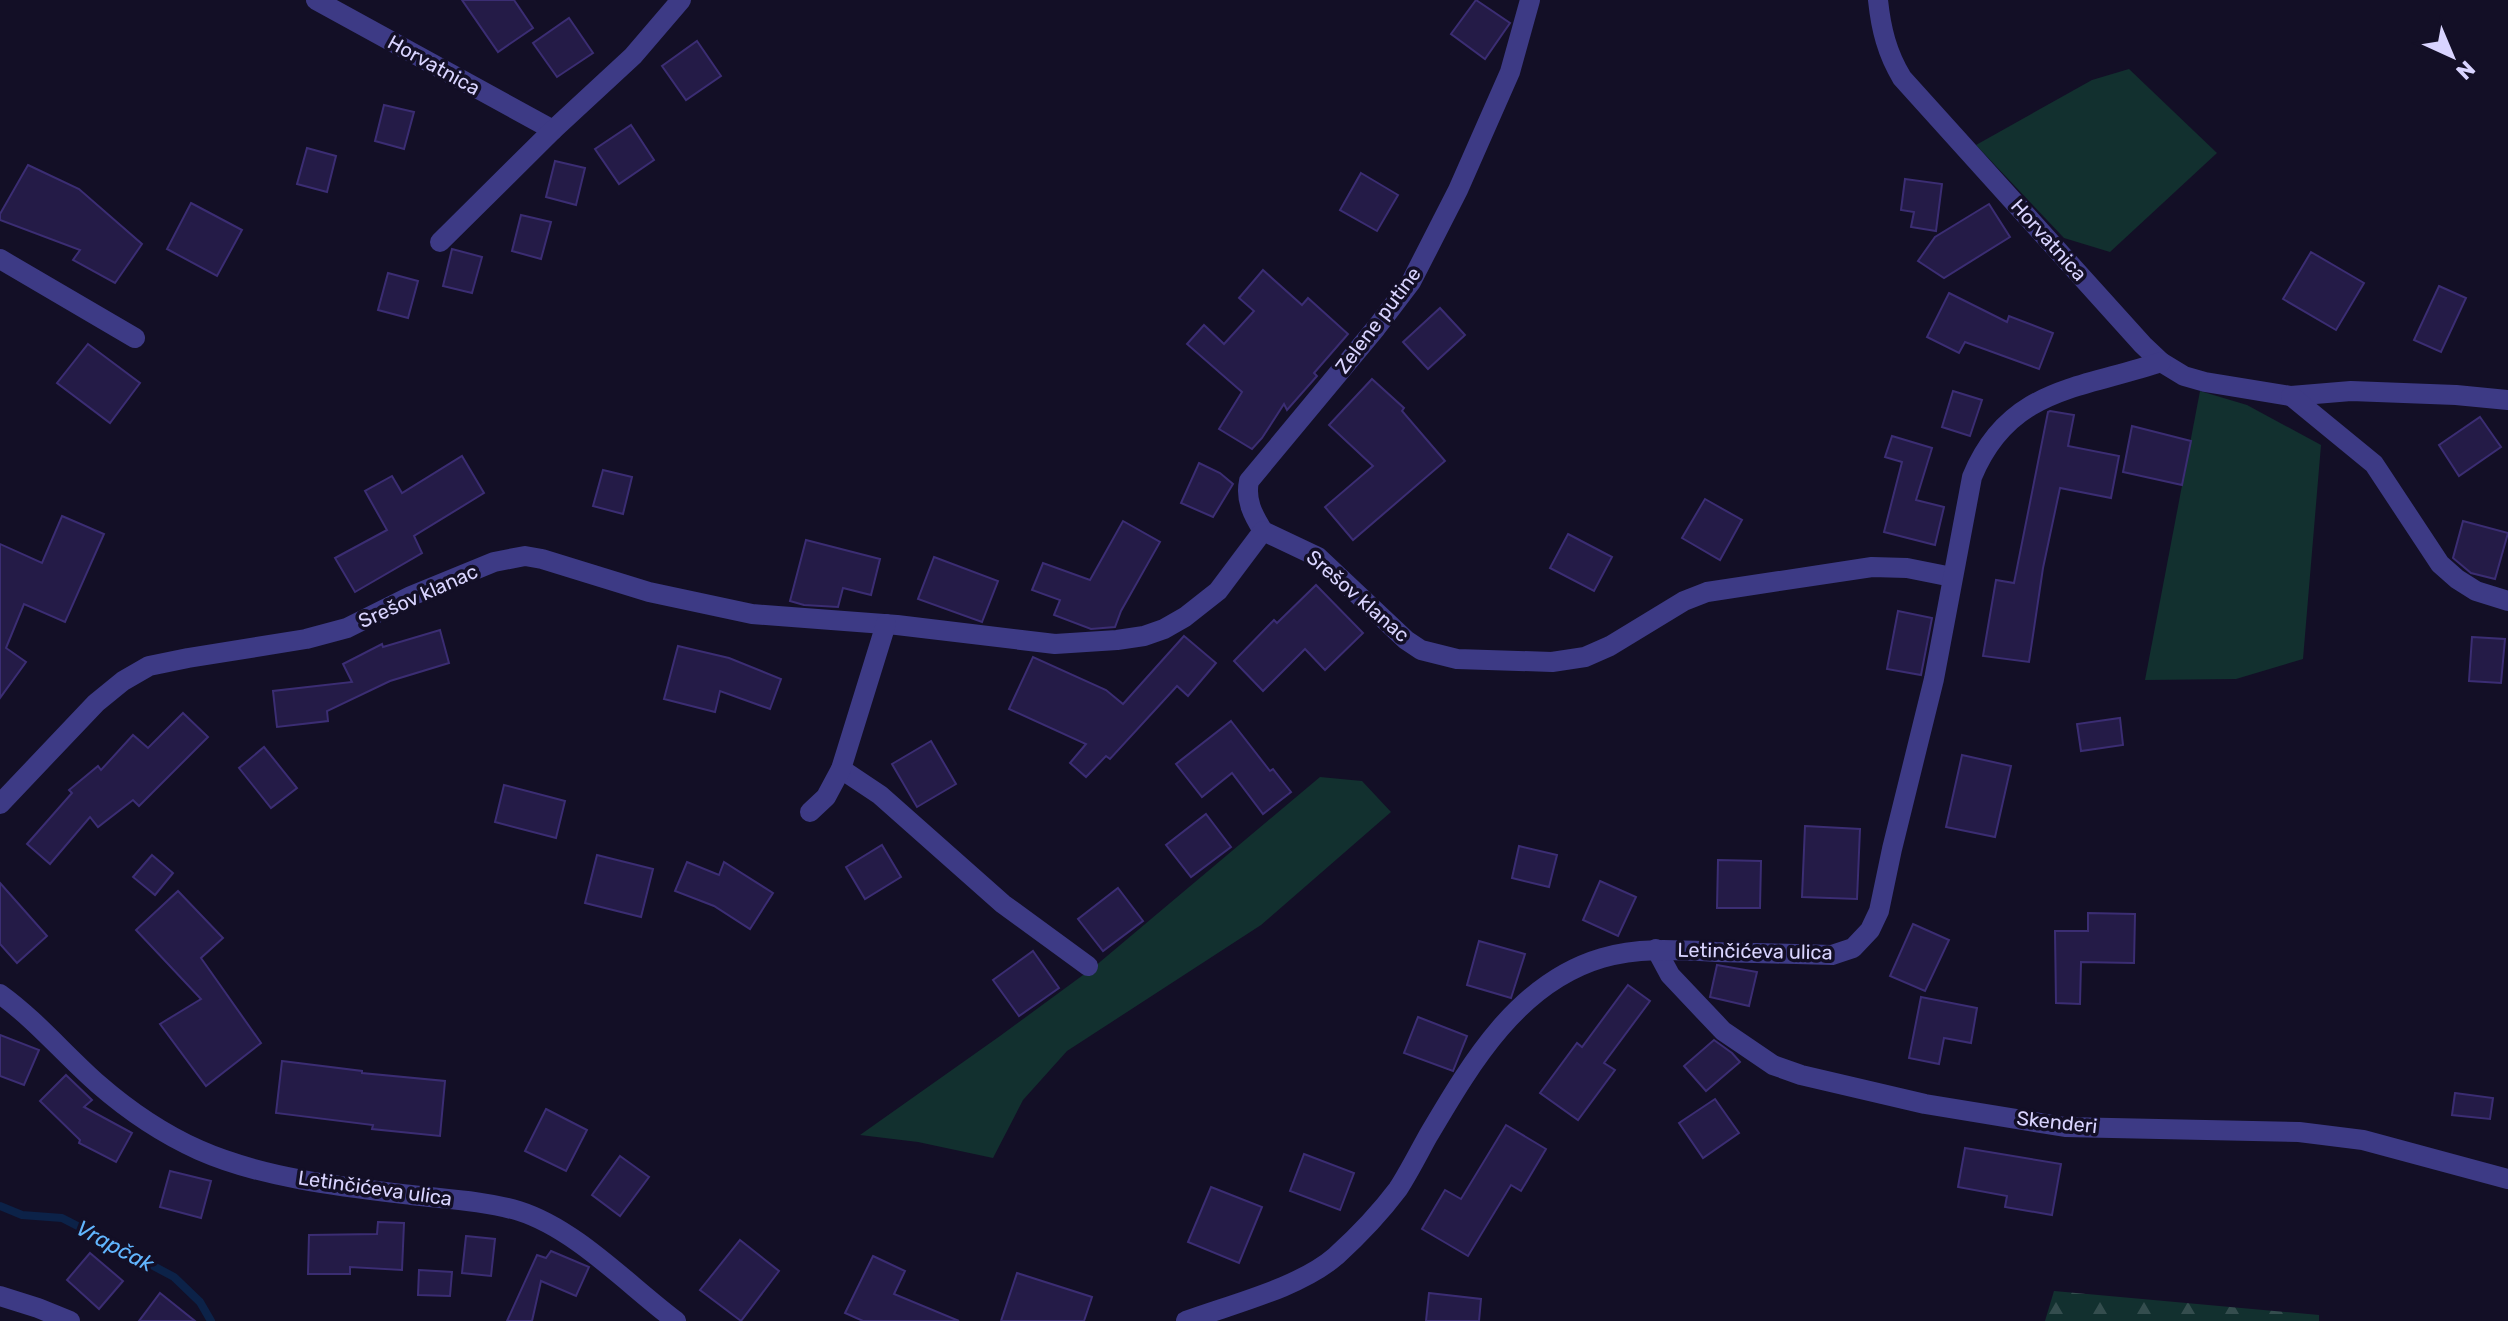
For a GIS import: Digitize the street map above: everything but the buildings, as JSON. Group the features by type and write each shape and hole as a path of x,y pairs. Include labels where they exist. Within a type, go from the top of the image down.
{"street":[{"name":"Horvatnica","path":"316,0 553,130"},
{"path":"440,242 633,56 681,0"},
{"name":"Zelene putine","path":"1263,531 1252,514 1247,492 1249,481 1411,282 1458,190 1510,72 1530,0"},
{"name":"Horvatnica","path":"1878,0 1889,56 1902,78 2161,362 2184,376 2205,382 2291,396 2351,391 2508,400"},
{"path":"0,259 135,338"},
{"name":"Letinčićeva ulica","path":"1186,1321 1298,1280 1334,1258 1372,1220 1398,1188 1481,1051 1513,1013 1572,969 1603,957 1656,949 1832,955 1853,948 1870,930 1879,911 1934,679 1972,477 1988,444 2022,410 2058,391 2161,362"},
{"path":"2291,396 2374,464 2440,564 2476,591 2508,601"},
{"name":"Srešov klanac","path":"0,804 96,703 123,681 149,666 306,639 347,628 411,596 494,562 525,556 594,573 649,592 752,614 886,624 1055,644 1144,636 1164,629 1218,591 1263,531 1318,557 1406,640 1421,650 1457,659 1552,662 1585,657 1610,646 1684,601 1707,592 1872,567 1907,568 1952,577"},
{"path":"810,812 826,797 841,769 886,624"},
{"path":"841,769 880,795 1003,904 1088,966"},
{"name":"Skenderi","path":"1656,949 1670,975 1723,1031 1773,1065 1801,1075 1925,1104 2065,1127 2299,1132 2363,1140 2508,1179"},
{"name":"Letinčićeva ulica","path":"0,994 129,1110 156,1129 201,1151 261,1170 332,1186 457,1200 517,1211 568,1234 676,1321"},
{"path":"0,1296 70,1321"}],"green space":[{"path":"2129,69 2217,153 2110,252 2064,238 1976,145 2092,80"},
{"path":"2200,391 2247,405 2321,445 2303,659 2236,679 2145,680"},
{"path":"1320,777 1362,781 1391,812 1261,925 1067,1051 1023,1100 993,1158 918,1142 860,1135 1094,967"},
{"path":"2054,1291 2319,1315 2319,1321 2045,1321"}],"waterway":[{"name":"Vrapčak","path":"0,1206 22,1215 62,1218 174,1277 200,1302 211,1321"}]}
